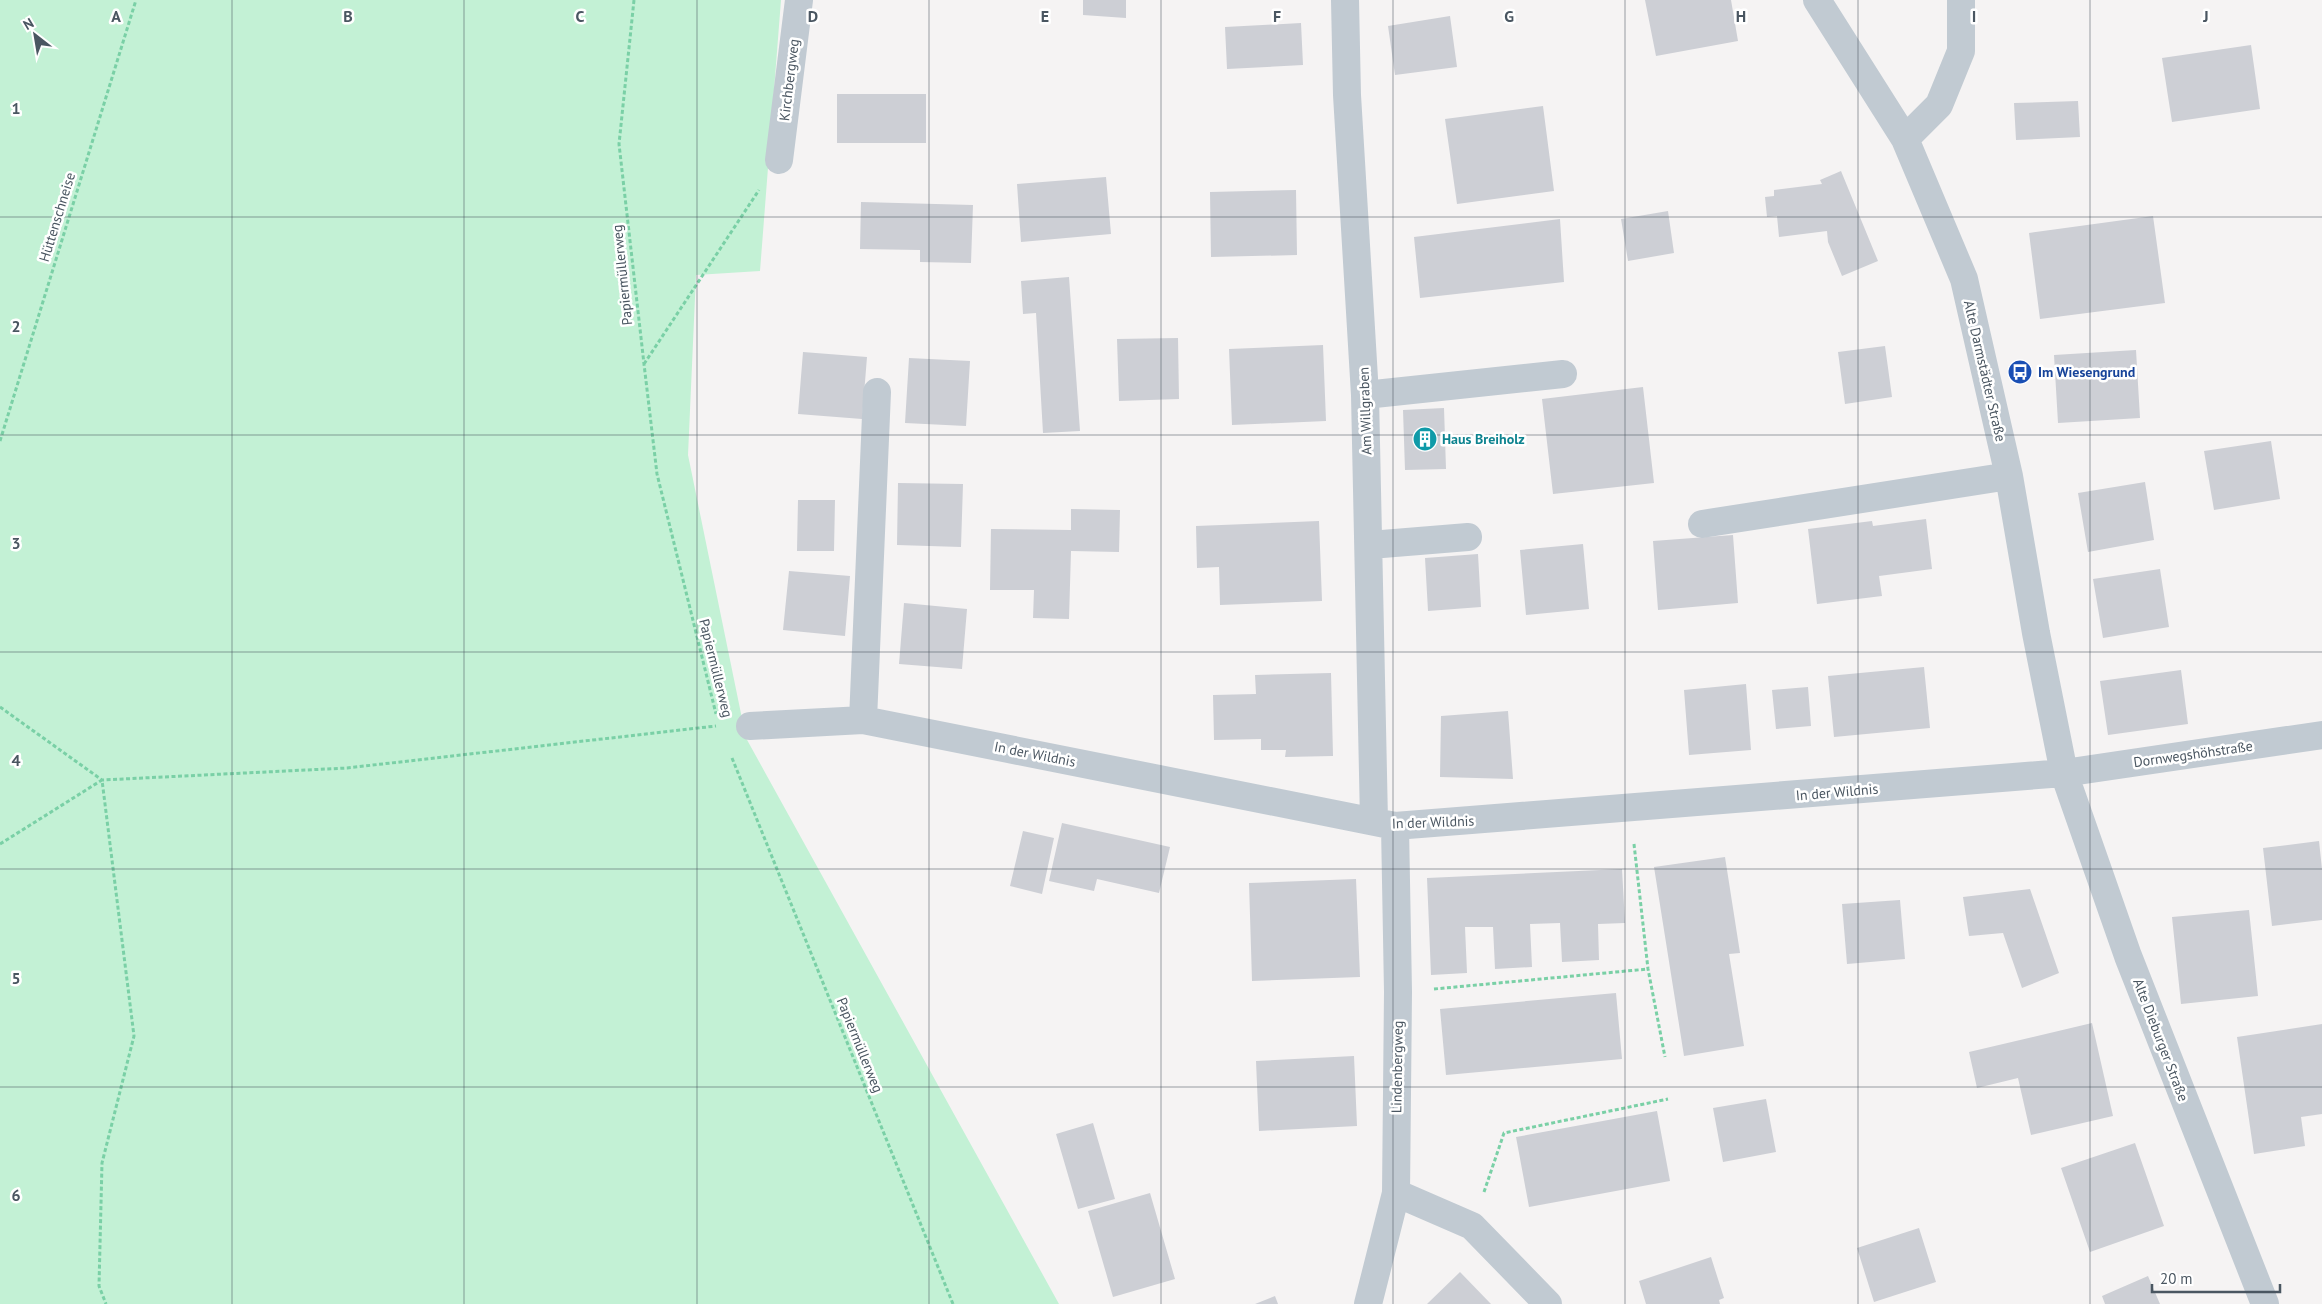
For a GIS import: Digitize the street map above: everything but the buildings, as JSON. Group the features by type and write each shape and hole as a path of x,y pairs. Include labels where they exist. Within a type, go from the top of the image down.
{"street":[{"name":"Kirchbergweg","path":"779,160 800,0"},
{"name":"Am Willgraben","path":"1345,0 1347,95 1385,824"},
{"name":"Alte Darmstädter Straße","path":"1817,0 1905,139 1964,279 2009,476 2036,633 2064,773"},
{"path":"1905,139 1940,104 1958,60 1961,51 1961,0"},
{"path":"1364,394 1563,374"},
{"path":"863,720 878,392"},
{"path":"1702,524 2009,476"},
{"path":"1370,545 1468,537"},
{"name":"In der Wildnis","path":"750,726 863,720 1385,824 1629,809 2064,773"},
{"name":"Dornwegshöhstraße","path":"2064,773 2322,735"},
{"name":"Alte Dieburger Straße","path":"2064,773 2128,956 2265,1304"},
{"name":"Lindenbergweg","path":"1368,1304 1396,1193 1398,992 1385,824"},
{"path":"1396,1193 1472,1226 1548,1304"}],"path":[{"name":"Hüttenschneise","path":"0,440 136,0"},
{"name":"Papiermüllerweg","path":"634,0 619,144 644,364 657,474 716,716"},
{"path":"644,364 779,160"},
{"path":"0,707 102,780 134,1036 102,1163 100,1286 106,1304"},
{"path":"0,844 102,780 348,768 719,725"},
{"name":"Papiermüllerweg","path":"730,752 953,1304"},
{"path":"1629,809 1648,969 1665,1057"},
{"path":"1398,992 1648,969"},
{"path":"1472,1226 1504,1133 1668,1099"}],"green space":[{"path":"0,0 781,0 760,271 696,275 688,455 746,738 1059,1304 0,1304"}],"place":[{"name":"Im Wiesengrund","path":"2020,372"},
{"name":"Haus Breiholz","path":"1425,439"}]}
